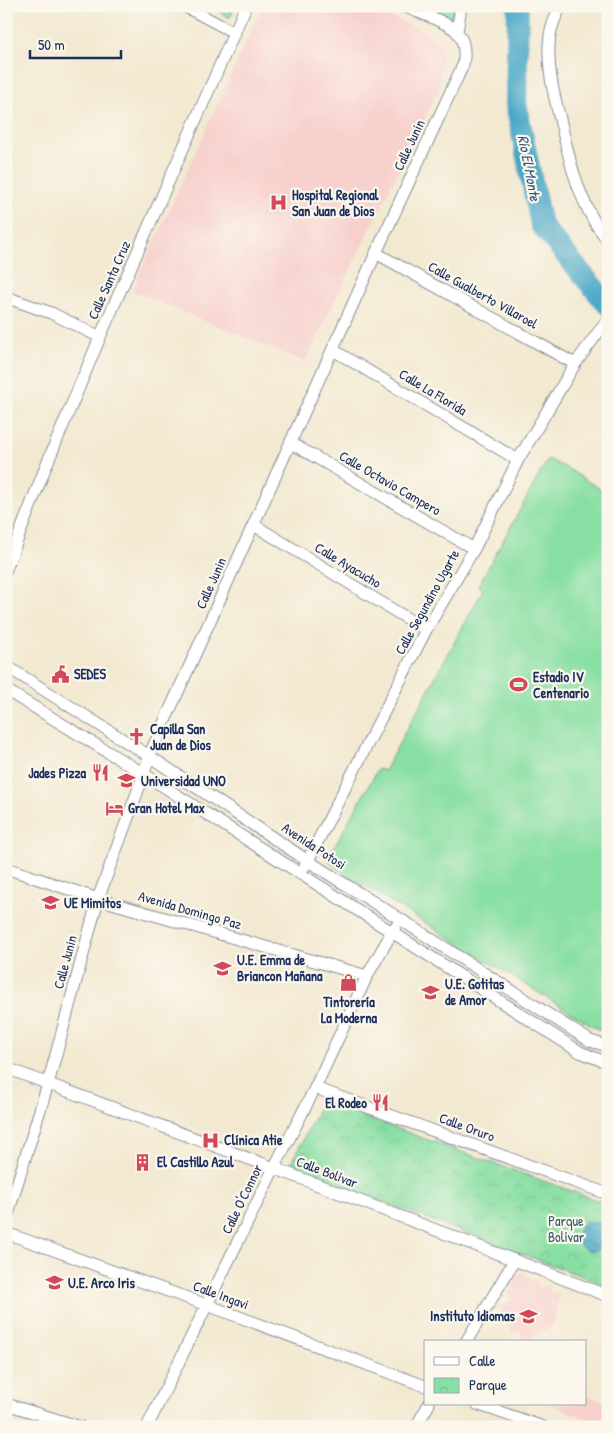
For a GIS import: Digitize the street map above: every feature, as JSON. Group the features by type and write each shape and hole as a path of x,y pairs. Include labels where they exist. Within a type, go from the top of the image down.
{"street":[{"path":"184,6 235,33"},
{"name":"Calle Santa Cruz","path":"6,569 46,466 100,337 246,6"},
{"path":"404,6 447,25 457,32 461,6"},
{"path":"561,6 550,34 551,80 571,165 594,221 608,240"},
{"name":"Calle Junin","path":"6,1220 48,1084 98,899 149,756 463,65 465,55 463,44 457,32"},
{"name":"Calle Gualberto Villaroel","path":"376,253 575,364"},
{"path":"6,296 69,321 100,337"},
{"name":"Calle Segundino Ugarte","path":"300,874 426,630 474,549 518,460 575,364 608,319"},
{"name":"Calle La Florida","path":"332,350 518,460"},
{"name":"Calle Octavio Campero","path":"291,443 474,549"},
{"name":"Calle Ayacucho","path":"254,525 426,630"},
{"name":"Avenida Potosi","path":"6,666 149,756 308,861 590,1041 608,1046"},
{"path":"6,690 144,774 580,1052 608,1063"},
{"name":"Avenida Domingo Paz","path":"6,868 98,899 367,976"},
{"name":"Calle O'Connor","path":"147,1427 315,1088 367,976 391,931 400,919"},
{"name":"Calle Bolívar","path":"6,1068 608,1296"},
{"name":"Calle Oruro","path":"315,1088 608,1194"},
{"name":"Calle Ingavi","path":"6,1233 424,1386"},
{"path":"467,1340 514,1261"},
{"path":"6,1404 81,1427"},
{"path":"416,1427 428,1406"},
{"path":"483,1406 543,1427"}],"shaded area":[{"name":"Hospital Regional San Juan de Dios","path":"262,6 365,6 423,31 438,43 442,55 439,89 305,362 132,291"},
{"name":"Instituto Idiomas","path":"520,1272 527,1274 531,1281 536,1279 540,1288 548,1285 552,1293 560,1294 553,1326 527,1340 524,1340 519,1331 513,1334 498,1306 511,1301 506,1291 512,1289 510,1284 514,1275"},
{"path":"586,1394 605,1402 608,1395 608,1427 554,1406 586,1406"}],"green space":[{"path":"209,6 235,6 230,18"},
{"path":"415,6 454,6 451,22"},
{"name":"Estadio IV Centenario","path":"548,459 608,494 608,1029 601,1031 331,865 328,858 378,769 384,771 483,590 478,586"},
{"name":"Parque Bolívar","path":"322,1102 608,1204 608,1286 289,1167"}],"water":[{"path":"592,1221 603,1225 607,1236 603,1247 592,1251 581,1247 577,1236 581,1225"}],"waterway":[{"name":"Río El Monte","path":"518,6 516,104 541,225 608,305"}],"place":[{"name":"Hospital Regional San Juan de Dios","path":"278,203"},
{"name":"SEDES","path":"60,674"},
{"name":"Estadio IV Centenario","path":"519,685"},
{"name":"Capilla San Juan de Dios","path":"136,737"},
{"name":"Jades Pizza","path":"100,773"},
{"name":"Universidad UNO","path":"127,781"},
{"name":"Gran Hotel Max","path":"114,808"},
{"name":"UE Mimitos","path":"50,903"},
{"name":"U.E. Emma de Briancon Mañana","path":"223,968"},
{"name":"Tintorería La Moderna","path":"349,982"},
{"name":"U.E. Gotitas de Amor","path":"431,992"},
{"name":"El Rodeo","path":"381,1103"},
{"name":"Clínica Atie","path":"210,1140"},
{"name":"El Castillo Azul","path":"143,1162"},
{"name":"U.E. Arco Iris","path":"54,1283"},
{"name":"Instituto Idiomas","path":"529,1316"}]}
